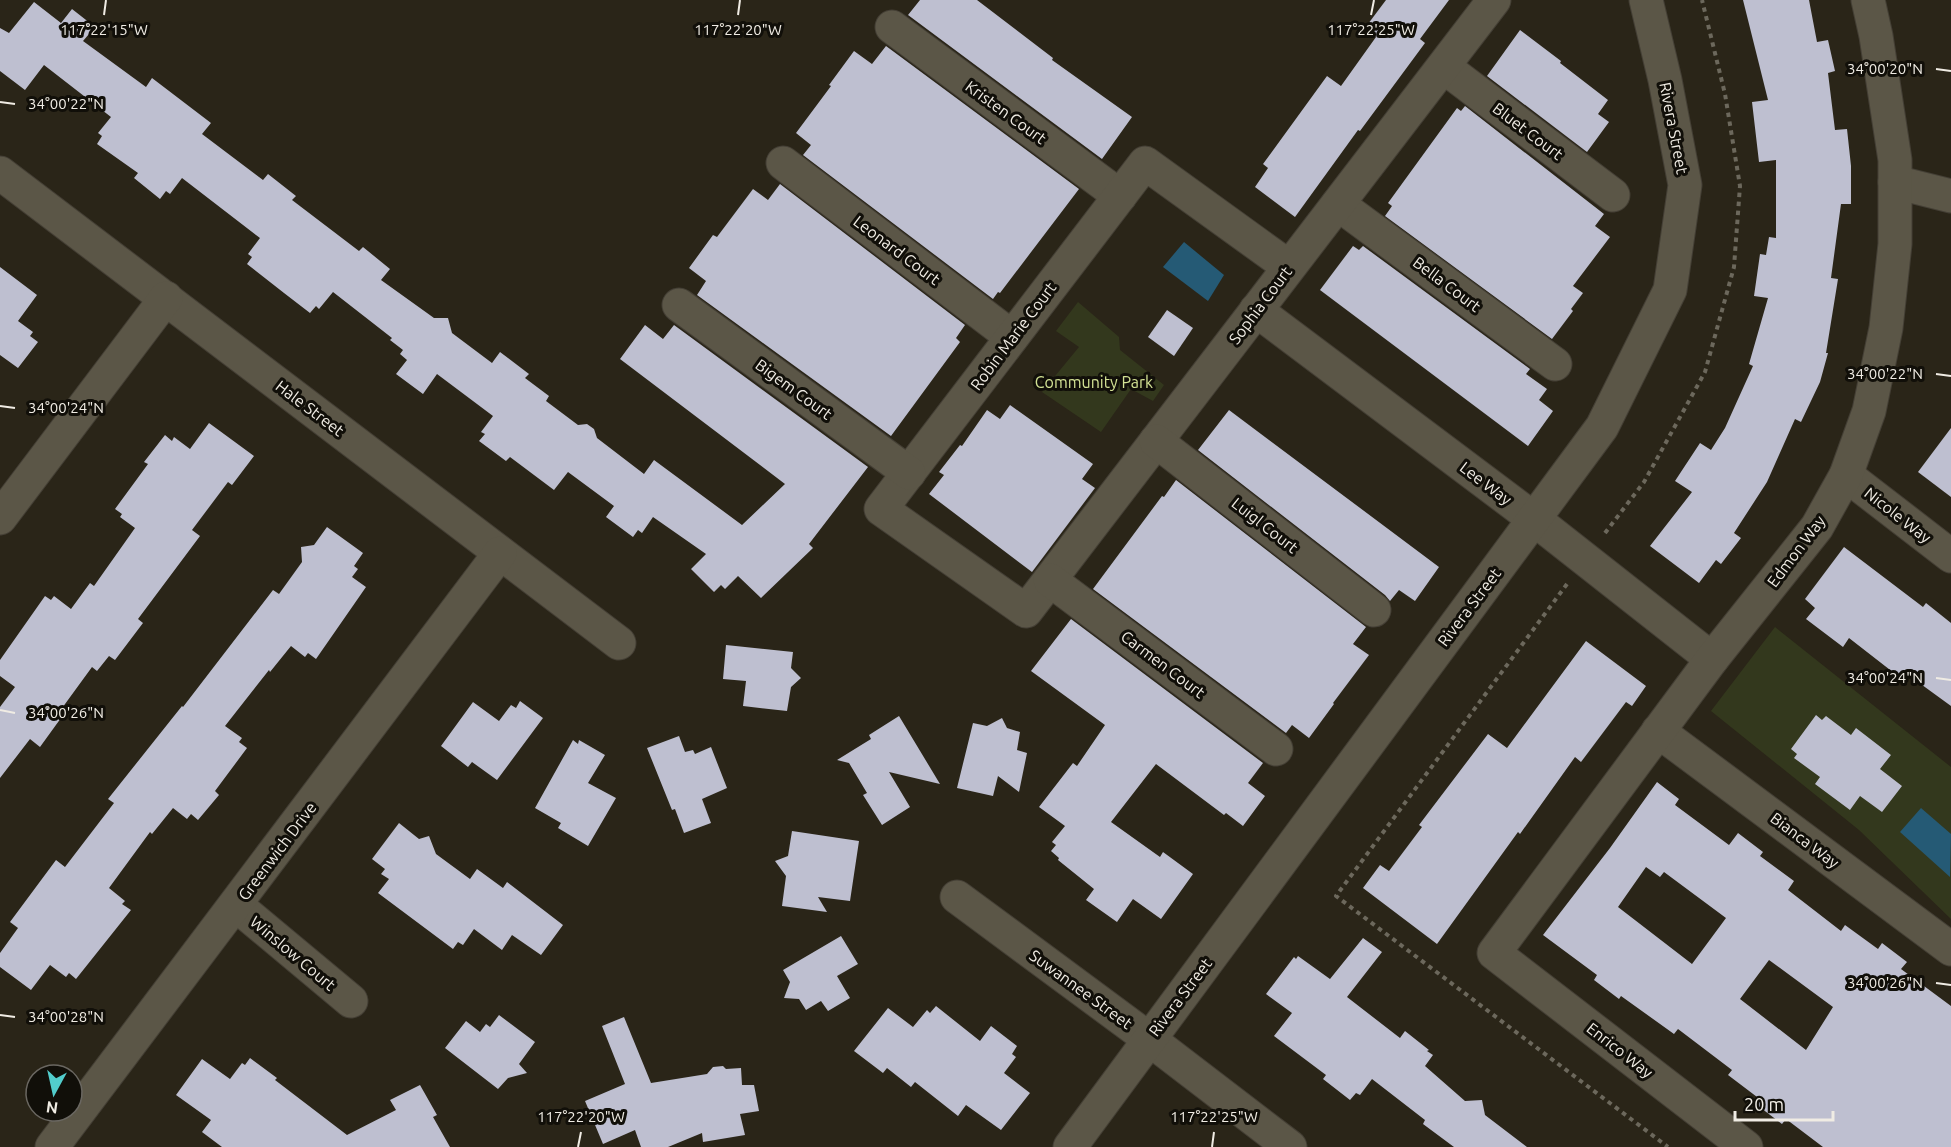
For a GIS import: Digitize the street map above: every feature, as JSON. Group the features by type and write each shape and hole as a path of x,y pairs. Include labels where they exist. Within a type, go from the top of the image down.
{"street":[{"name":"Sophia Court","path":"1026,611 1494,0"},
{"name":"Rivera Street","path":"1071,1147 1602,427 1670,290 1685,185 1665,80 1646,0"},
{"name":"Edmon Way","path":"1494,953 1712,659 1817,527 1846,475 1869,411 1886,328 1895,244 1895,160 1876,36 1868,0"},
{"name":"Kristen Court","path":"892,27 1120,196"},
{"name":"Bluet Court","path":"1444,67 1613,195"},
{"name":"Leonard Court","path":"783,163 1012,337"},
{"name":"Robin Marie Court","path":"1026,611 881,509 1145,163 1289,267"},
{"name":"Hale Street","path":"0,173 619,643"},
{"path":"1895,182 1951,196"},
{"name":"Bella Court","path":"1338,204 1555,364"},
{"path":"0,518 166,298"},
{"name":"Bigem Court","path":"679,305 909,472"},
{"name":"Lee Way","path":"1256,310 1534,519 1712,659"},
{"name":"Luigl Court","path":"1156,441 1374,610"},
{"name":"Nicole Way","path":"1846,475 1951,556"},
{"name":"Greenwich Drive","path":"52,1147 500,553"},
{"name":"Carmen Court","path":"1050,579 1275,749"},
{"name":"Bianca Way","path":"1658,731 1951,949"},
{"name":"Suwannee Street","path":"957,897 1290,1147"},
{"name":"Winslow Court","path":"236,905 351,1001"},
{"name":"Enrico Way","path":"1494,953 1746,1147"}],"path":[{"path":"1668,1147 1336,896 1644,482 1706,372 1734,267 1740,186 1725,94 1702,0"}],"green space":[{"name":"Community Park","path":"1078,302 1119,337 1120,350 1164,385 1153,401 1131,389 1101,432 1042,392 1079,347 1056,331"},
{"path":"1775,627 1951,767 1951,919 1859,830 1711,711"}],"water":[{"path":"1184,242 1224,275 1208,301 1163,267"},
{"path":"1921,808 1951,834 1950,877 1900,832"}],"building":[{"path":"920,0 977,0 1053,58 1052,60 1132,117 1102,159 908,15"},
{"path":"1386,0 1449,0 1420,39 1425,43 1295,217 1255,187 1268,168 1263,164 1327,76 1341,86 1376,37 1365,28"},
{"path":"1743,0 1809,0 1817,42 1828,40 1835,71 1828,73 1835,130 1847,129 1851,166 1851,204 1841,204 1831,278 1838,279 1826,353 1828,353 1820,382 1801,422 1795,419 1767,482 1734,533 1741,538 1721,564 1716,560 1699,583 1650,546 1692,492 1675,481 1700,443 1711,450 1725,428 1753,366 1749,364 1768,298 1754,296 1760,254 1766,255 1769,237 1776,238 1776,160 1759,162 1752,102 1768,100"},
{"path":"34,2 61,23 72,9 95,27 83,41 146,87 152,78 211,123 202,134 263,180 268,174 296,196 292,200 359,251 363,247 390,269 381,280 434,318 448,318 452,333 492,363 500,352 529,374 525,378 549,396 546,401 578,425 587,424 594,429 597,438 644,474 654,460 742,525 785,484 620,359 645,325 663,339 674,325 868,467 809,544 813,548 761,598 738,576 725,589 721,585 714,592 691,569 706,554 653,517 642,533 638,530 633,537 606,517 614,506 568,472 554,490 510,457 506,461 479,441 485,434 481,432 493,416 437,374 423,394 396,374 407,360 400,354 403,350 390,340 392,338 333,292 319,309 316,306 310,313 284,293 247,264 252,257 248,254 260,238 182,178 170,194 166,191 160,199 134,178 138,173 97,144 102,136 98,133 111,117 44,65 25,90 0,71 0,28 9,33"},
{"path":"1520,30 1608,100 1598,114 1609,122 1587,152 1487,76"},
{"path":"886,46 1079,189 1000,293 998,292 993,299 803,155 811,145 796,133 854,51 872,64"},
{"path":"1465,106 1604,214 1595,226 1610,237 1573,286 1583,293 1552,339 1385,216 1392,206 1388,203 1457,108 1461,111"},
{"path":"780,184 965,325 956,338 960,342 891,436 697,295 706,281 689,268 713,235 717,237 753,189 768,200"},
{"path":"1353,246 1359,250 1363,246 1530,369 1526,374 1547,389 1539,400 1553,411 1528,446 1320,290"},
{"path":"0,267 37,295 18,321 33,332 30,336 38,342 18,368 0,355"},
{"path":"1167,310 1193,328 1174,356 1148,337"},
{"path":"1010,405 1093,464 1082,479 1095,488 1032,572 929,494 944,475 939,472 960,445 962,446 987,410 1000,419"},
{"path":"1229,410 1439,567 1415,601 1399,590 1390,601 1198,450"},
{"path":"209,423 254,456 232,485 228,482 192,530 200,536 138,619 143,623 115,660 109,656 97,671 92,667 57,715 61,718 40,747 30,739 0,778 0,707 15,687 0,676 0,660 45,596 51,600 54,596 71,609 90,583 94,586 135,528 120,517 122,514 115,509 148,464 144,462 165,435 172,441 174,437 190,449"},
{"path":"1951,428 1951,497 1918,472"},
{"path":"1176,480 1366,627 1353,644 1369,655 1309,738 1292,725 1286,733 1093,589"},
{"path":"327,527 363,553 354,566 358,569 352,577 366,587 316,659 308,653 305,657 291,646 225,726 242,738 239,742 247,748 215,791 219,795 198,820 191,814 187,819 173,808 152,834 150,832 109,888 125,901 122,904 131,910 76,979 69,973 66,977 50,965 31,990 0,967 0,953 18,928 10,922 56,860 65,867 114,803 108,799 183,707 273,590 279,594 302,562 301,547 314,545"},
{"path":"1844,547 1923,607 1926,603 1951,623 1951,706 1907,674 1903,680 1849,638 1843,647 1806,619 1815,608 1805,599"},
{"path":"1071,619 1263,763 1248,783 1265,796 1243,826 1226,813 1224,815 1156,764 1111,822 1160,857 1163,852 1193,874 1161,919 1133,899 1117,922 1086,900 1094,889 1058,860 1059,858 1051,851 1056,845 1052,842 1065,826 1039,807 1073,763 1077,766 1105,725 1031,671"},
{"path":"1586,641 1646,686 1632,706 1626,702 1581,762 1575,757 1437,944 1363,888 1380,865 1389,871 1422,827 1419,825 1488,734 1507,748"},
{"path":"726,645 793,652 791,668 801,678 791,687 787,711 743,706 746,681 723,679"},
{"path":"520,701 543,718 497,780 472,762 468,767 441,746 473,702 499,721 511,705 516,708"},
{"path":"1816,715 1822,720 1826,716 1851,735 1856,728 1891,755 1880,769 1902,786 1882,812 1860,796 1850,810 1815,784 1820,777 1794,758 1797,754 1791,749"},
{"path":"899,716 940,784 889,772 910,807 882,825 863,795 867,793 849,763 837,760 871,739 869,735"},
{"path":"1002,718 1007,728 1020,732 1017,750 1027,753 1019,792 998,776 993,796 957,788 973,723 987,726"},
{"path":"679,736 685,752 693,750 695,754 711,747 727,788 702,799 711,823 684,833 675,809 672,810 647,748"},
{"path":"573,740 578,744 579,740 605,755 588,783 616,798 588,846 558,828 561,823 535,808"},
{"path":"1657,782 1679,799 1675,805 1729,845 1738,833 1763,852 1760,856 1794,881 1788,890 1841,931 1845,925 1878,949 1882,943 1907,962 1901,969 1951,1006 1951,1147 1823,1147 1786,1119 1782,1124 1757,1105 1761,1100 1728,1075 1732,1070 1678,1029 1674,1034 1621,996 1619,999 1594,980 1597,975 1543,935","holes":["1646,867 1660,877 1664,872 1726,918 1692,964 1618,907","1769,960 1833,1007 1806,1050 1740,999"]},
{"path":"399,823 419,839 429,836 436,854 470,879 477,869 503,888 507,882 563,925 541,955 512,935 502,950 474,929 463,945 458,942 453,949 378,893 389,879 381,874 385,869 372,859"},
{"path":"792,831 859,841 850,901 818,897 827,912 782,906 786,876 775,861 788,856"},
{"path":"841,936 858,964 837,976 850,998 828,1011 821,1001 806,1010 799,999 784,998 790,982 783,970"},
{"path":"1363,938 1382,952 1347,997 1400,1038 1405,1031 1429,1050 1427,1051 1433,1055 1425,1066 1465,1101 1482,1100 1485,1115 1527,1147 1454,1147 1423,1124 1425,1120 1372,1079 1360,1095 1356,1093 1350,1100 1323,1079 1326,1075 1274,1036 1292,1013 1266,994 1294,957 1296,959 1298,956 1330,979"},
{"path":"936,1006 980,1041 991,1026 1017,1046 1012,1054 1016,1057 1004,1073 1030,1093 1001,1130 966,1105 958,1116 915,1082 911,1087 887,1068 883,1073 854,1051 888,1008 913,1027 927,1010 930,1013"},
{"path":"499,1015 535,1042 519,1064 527,1073 508,1078 498,1089 445,1048 466,1021 480,1032 486,1024 490,1027"},
{"path":"624,1017 651,1083 707,1074 713,1067 741,1068 742,1085 754,1085 759,1111 740,1114 745,1135 703,1142 702,1133 668,1147 641,1147 635,1130 603,1144 585,1101 625,1084 602,1026"},
{"path":"250,1058 347,1135 396,1110 390,1100 420,1085 437,1115 433,1117 450,1147 222,1147 202,1132 211,1120 176,1095 202,1059 230,1079 242,1063 245,1065"}]}
